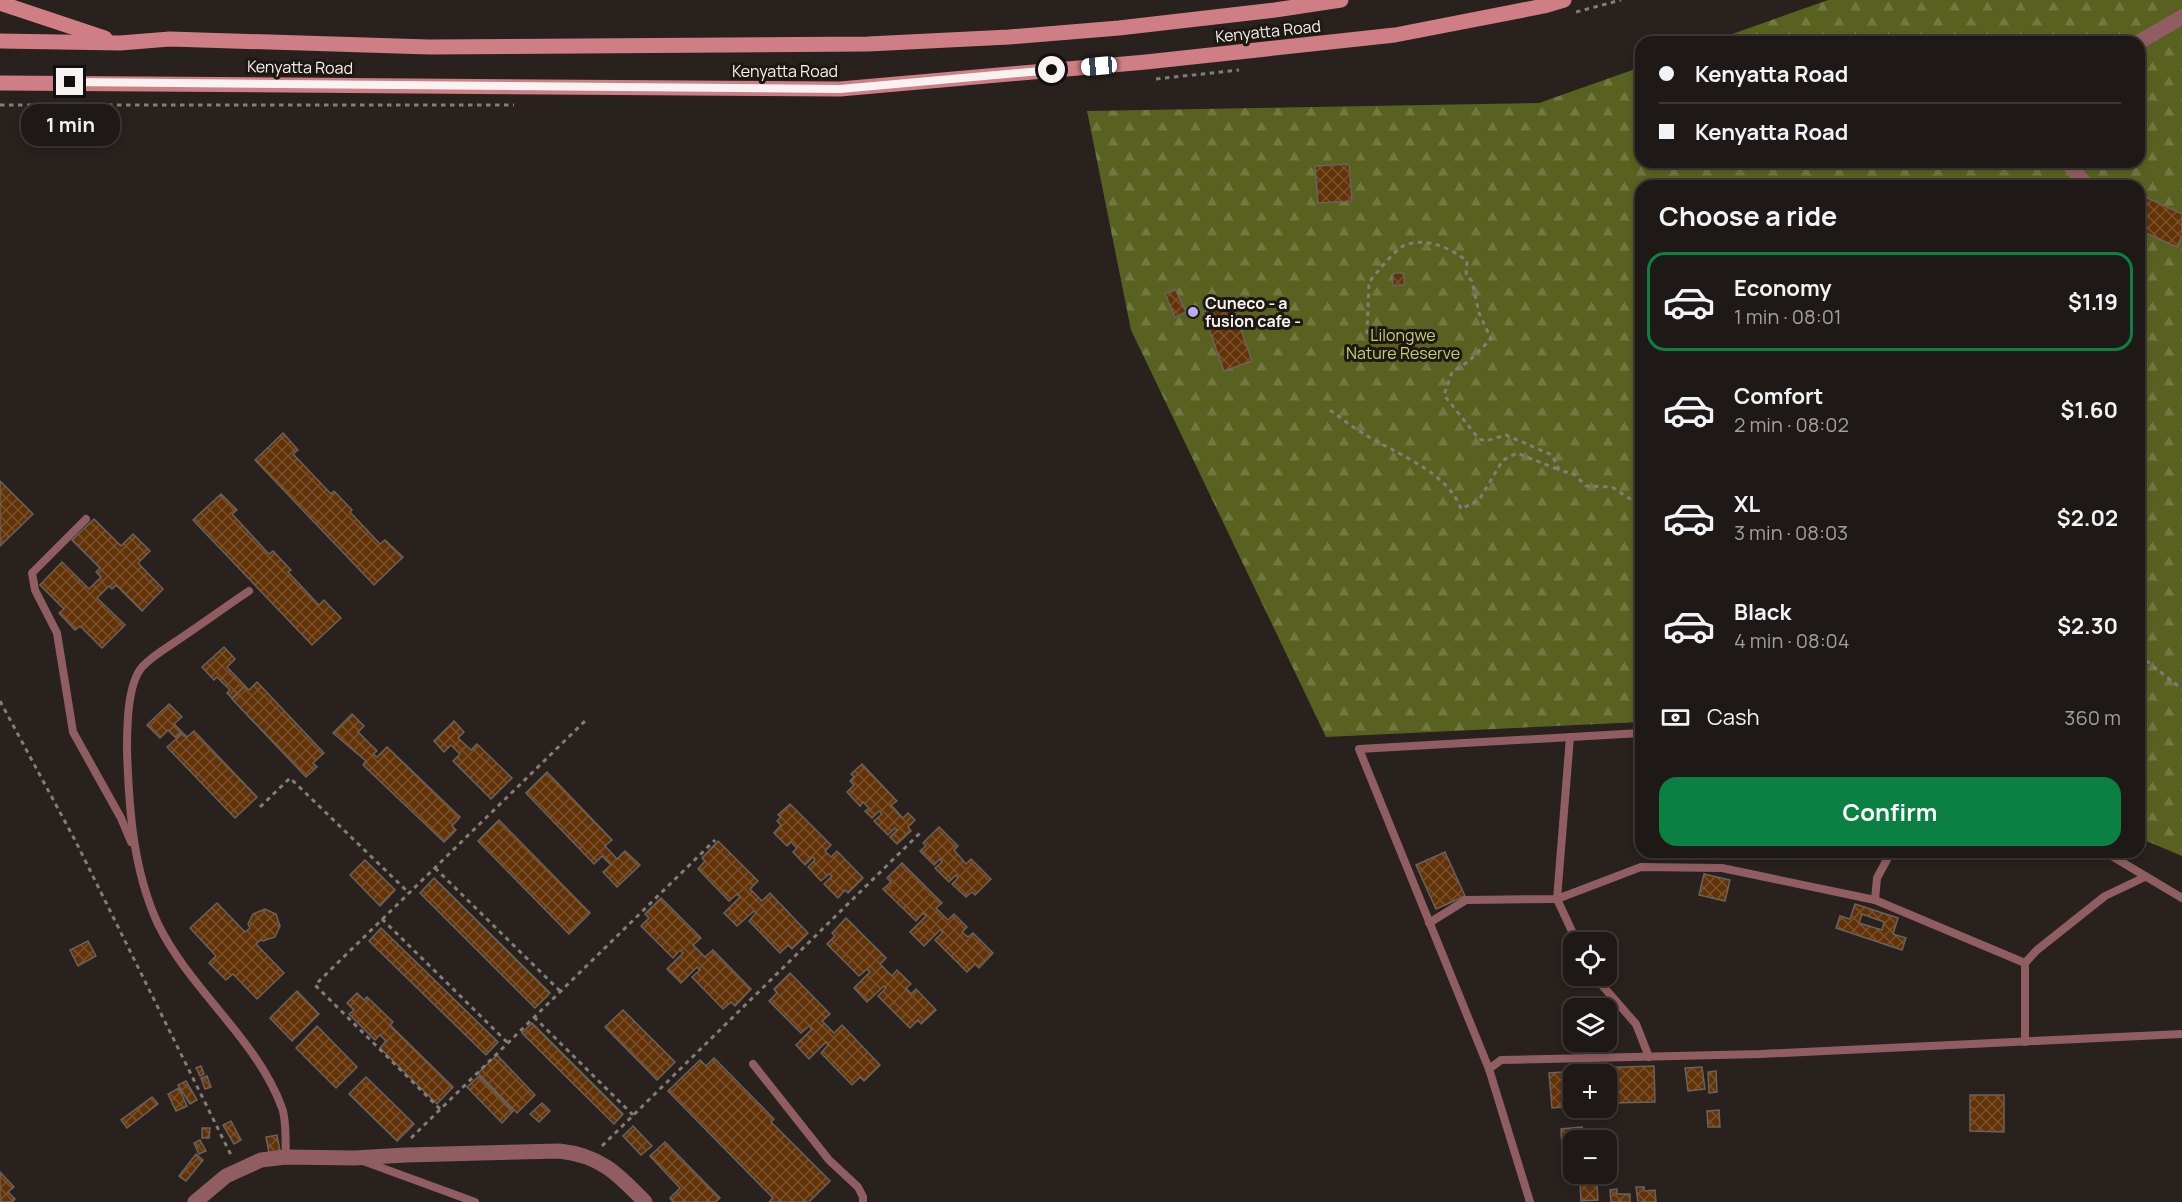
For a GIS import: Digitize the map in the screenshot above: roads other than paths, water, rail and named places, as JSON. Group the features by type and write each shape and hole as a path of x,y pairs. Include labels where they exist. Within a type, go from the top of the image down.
{"main road":[{"name":"Kenyatta Road","path":"0,41 120,43 170,39 429,47 868,44 1009,37 1119,28 1341,0"},
{"path":"0,3 120,43"},
{"name":"Kenyatta Road","path":"0,82 840,89 1146,62 1395,36 1544,6 1568,7"}],"street":[{"path":"2145,39 2182,17"},
{"path":"2072,168 2082,180"},
{"path":"195,1202 226,1176 261,1160 286,1157 354,1158 559,1151 590,1157 604,1164 622,1178 645,1202"}],"lane":[{"path":"86,519 32,573 35,590 57,633 73,732 121,818 136,854 159,924 184,966 250,1050 274,1090 283,1109 286,1157"},
{"path":"136,854 129,807 127,729 134,679 142,667 249,591"},
{"path":"1530,1202 1489,1069 1359,749 1635,733"},
{"path":"1570,737 1557,899 1572,932"},
{"path":"1875,900 1877,878 1888,858"},
{"path":"2115,858 2182,898"},
{"path":"1429,923 1466,900 1557,899 1641,867 1722,868 1875,900 2025,963"},
{"path":"2025,1042 2025,963 2037,950 2105,896 2145,877"},
{"path":"1603,986 1636,1024 1649,1057"},
{"path":"1489,1069 1501,1060 1772,1054 2182,1034"},
{"path":"753,1064 829,1160 858,1187 863,1202"},
{"path":"354,1158 475,1202"}],"place":[{"name":"Cuneco - a fusion cafe -","path":"1193,312"}],"park label":[{"name":"Lilongwe Nature Reserve","path":"1403,344"}]}
